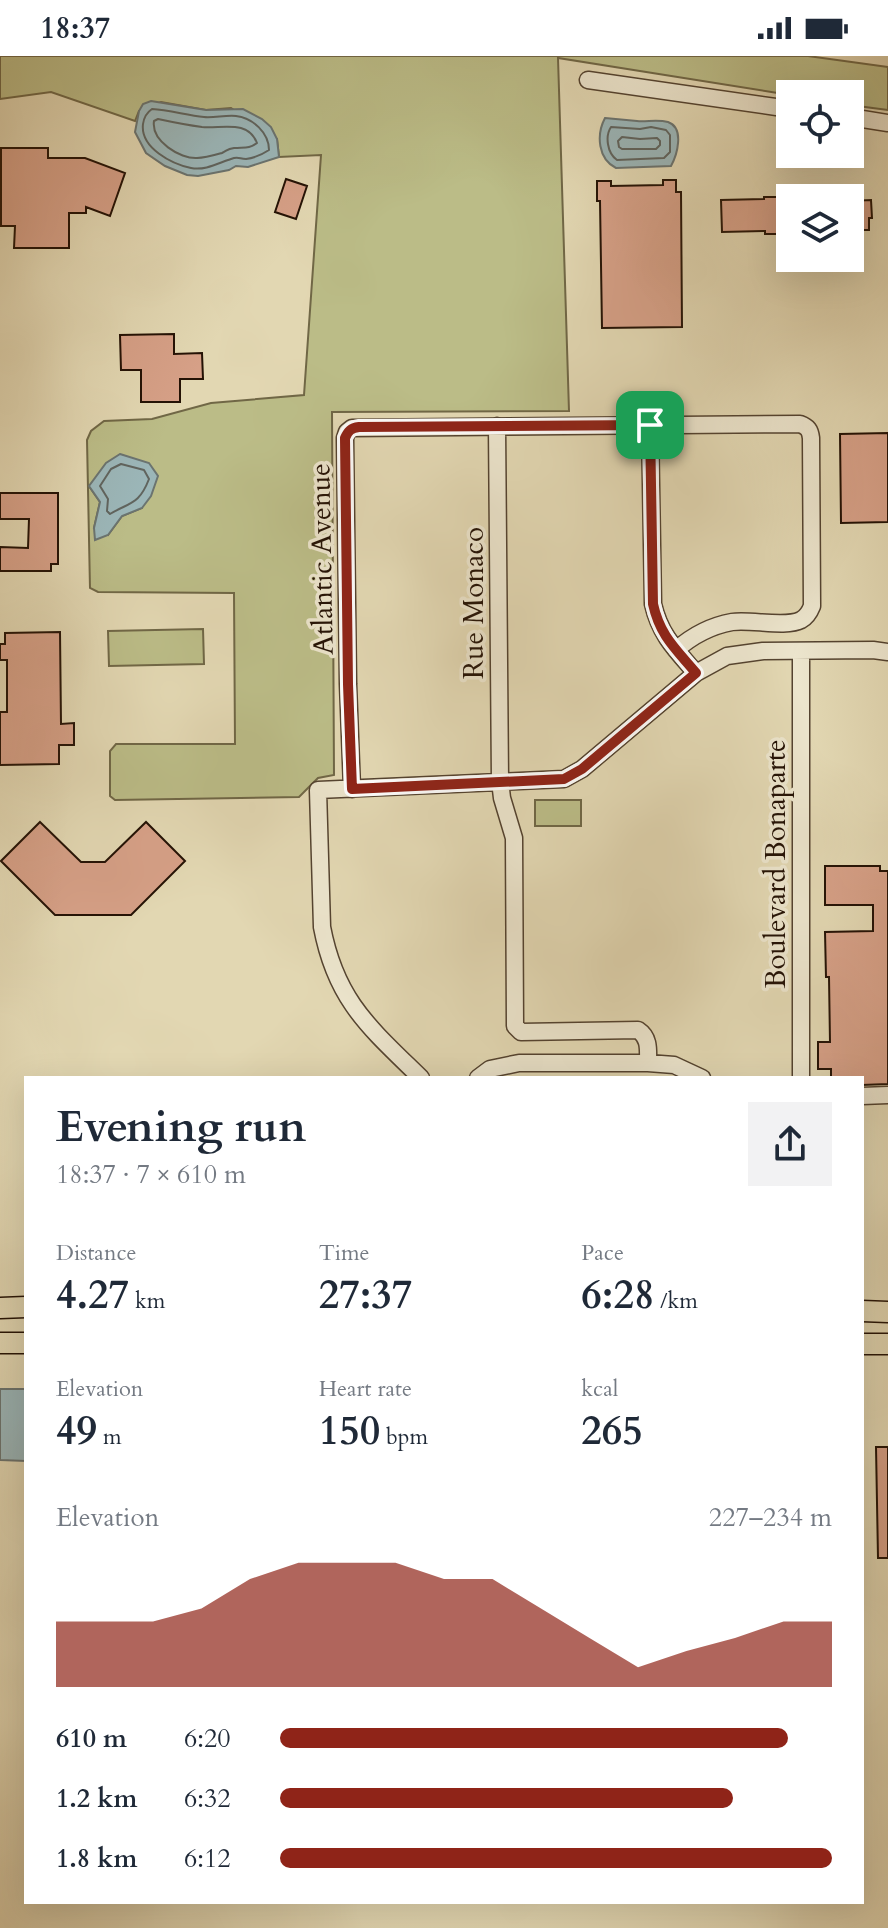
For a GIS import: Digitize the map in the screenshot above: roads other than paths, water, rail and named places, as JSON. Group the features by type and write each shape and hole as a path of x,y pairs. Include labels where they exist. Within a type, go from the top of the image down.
{"main road":[{"path":"0,1308 24,1307"},
{"path":"864,1311 888,1312"},
{"path":"0,1343 24,1343"},
{"path":"864,1344 888,1344"}],"street":[{"path":"588,80 776,107"},
{"path":"864,119 888,123"},
{"path":"497,426 800,424 810,431 812,606 808,615 791,623 735,621 710,628 676,650"},
{"path":"650,425 653,604 663,635 696,673"},
{"name":"Rue Monaco","path":"497,426 500,781 514,838 515,1026 521,1032 638,1030 647,1042 648,1063"},
{"name":"Atlantic Avenue","path":"352,789 348,684 347,432 359,427 497,426"},
{"path":"419,1076 368,1026 350,1003 326,948 322,927 318,790 564,779 582,769 696,673 727,656 763,651 888,652"},
{"name":"Boulevard Bonaparte","path":"801,651 801,1076"},
{"path":"481,1076 490,1069 519,1063 648,1063 674,1065 698,1076"},
{"path":"864,1096 888,1095"}],"water":[{"path":"151,101 206,110 243,109 271,127 277,139 279,157 248,167 236,166 198,176 165,166 146,153 135,132 139,111 143,104"},
{"path":"605,118 664,121 673,125 678,142 671,166 616,168 610,164 600,146 600,132"},
{"path":"120,454 149,463 158,476 151,496 142,508 122,516 108,535 95,540 94,528 100,502 89,486 106,463"},
{"path":"0,1389 24,1389 24,1461 0,1460"}]}
